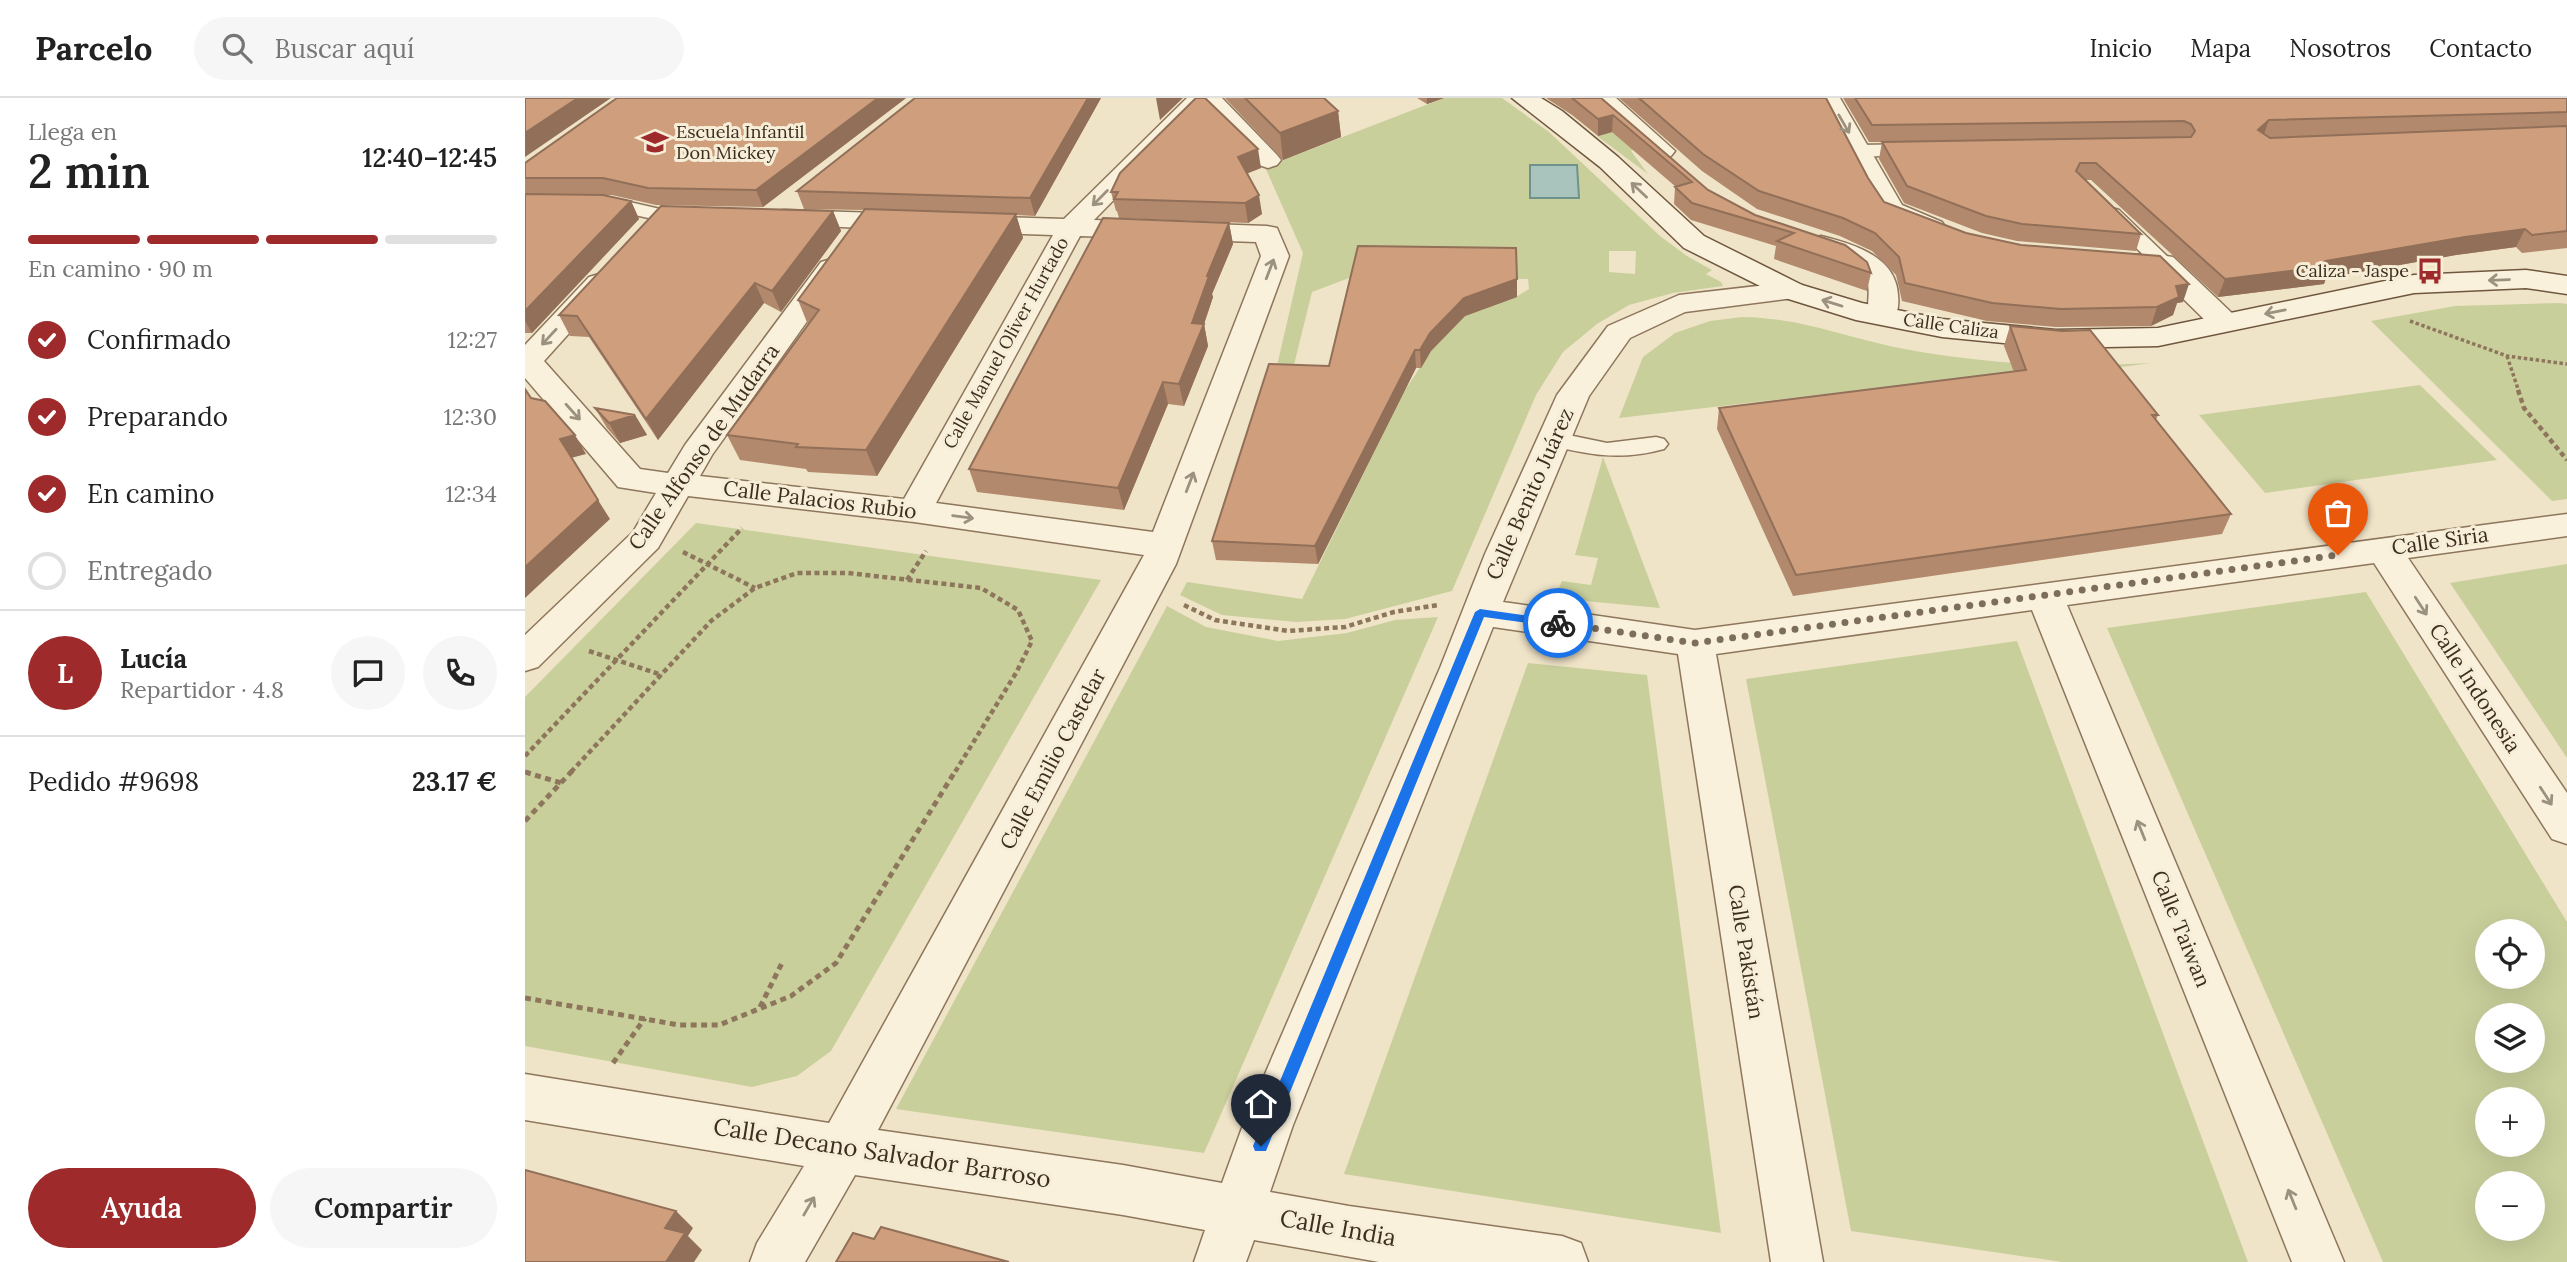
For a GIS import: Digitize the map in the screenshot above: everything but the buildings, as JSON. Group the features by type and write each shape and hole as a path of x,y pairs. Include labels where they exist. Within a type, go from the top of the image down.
{"street":[{"name":"Calle Manuel Oliver Hurtado","path":"914,511 1071,228 1201,98"},
{"path":"1208,98 1268,160"},
{"name":"Calle Caliza","path":"1524,98 1553,116 1609,162 1694,242 1792,291 1856,311 1942,328 2056,339 2158,337 2414,284 2526,279 2567,285"},
{"path":"1601,98 1685,171"},
{"path":"1828,98 1892,211 1961,238"},
{"path":"804,192 765,218 1071,228"},
{"name":"Calle Alfonso de Mudarra","path":"535,647 646,540 697,452 866,221"},
{"name":"Calle Emilio Castelar","path":"776,1262 842,1149 1147,585 1165,546 1275,256 1267,234 1071,228"},
{"path":"1793,235 1855,255 1872,268 1883,279 1886,295 1882,315"},
{"path":"2123,260 2163,262 2224,322"},
{"path":"526,362 617,263"},
{"name":"Calle Benito Juárez","path":"1220,1262 1268,1125 1503,554 1573,395 1619,332 1679,304 1792,291"},
{"name":"Calle Palacios Rubio","path":"526,362 630,479 914,511 1165,546"},
{"name":"Calle Siria","path":"1480,612 1695,643 2567,524"},
{"name":"Calle Indonesia","path":"2383,549 2567,827"},
{"name":"Calle Taiwan","path":"2044,595 2318,1262"},
{"name":"Calle Pakistán","path":"1695,643 1797,1262"},
{"name":"Calle Decano Salvador Barroso","path":"525,1097 842,1149 1110,1188 1238,1211"},
{"name":"Calle India","path":"1238,1211 1349,1232 1562,1262"}],"lane":[{"path":"1859,151 1938,150"},
{"path":"2093,196 2163,262"},
{"path":"525,203 622,205 648,209 665,221"},
{"path":"1554,439 1607,450 1656,444"}],"path":[{"path":"2406,320 2507,356 2567,364"},
{"path":"2507,356 2524,408 2567,460"},
{"path":"525,756 774,495"},
{"path":"646,540 709,563 755,588"},
{"path":"525,821 711,621 755,588 797,573 848,573 981,588 1019,610 1032,641 1016,673 836,964 791,996 719,1025 679,1025 525,998"},
{"path":"1147,585 1215,620 1288,632 1345,627 1394,612 1446,604 1480,612"},
{"path":"535,647 616,660 662,675"},
{"path":"525,772 561,783"},
{"path":"759,1009 783,961"}],"green space":[{"path":"1444,98 1502,98 1549,132 1660,236 1712,270 1706,274 1721,282 1723,286 1673,293 1629,305 1597,324 1563,352 1536,395 1452,591 1345,619 1296,622 1222,615 1180,595 1187,582 1302,599 1403,393 1431,351 1467,313 1516,297 1529,289 1528,279 1357,275 1312,292 1293,369 1276,370 1303,253 1265,167","holes":["1609,251 1636,251 1635,274 1609,272"]},
{"path":"1618,130 1638,148 1631,151 1648,174 1597,136"},
{"path":"2567,304 2567,499 2552,501 2371,321 2455,306"},
{"path":"1742,317 1782,320 1894,347 1990,361 2054,365 2151,363 1886,398 1878,388 1619,418 1643,357 1675,333 1710,321"},
{"path":"2420,385 2497,460 2265,493 2199,415"},
{"path":"1603,457 1660,608 1563,599 1557,592 1562,581 1591,585 1598,558 1575,555"},
{"path":"696,523 1101,580 831,1051 797,1076 752,1087 525,1046 525,697"},
{"path":"2567,564 2567,758 2450,583"},
{"path":"2366,592 2567,922 2567,1262 2383,1262 2107,628"},
{"path":"1167,606 1206,627 1278,641 1347,633 1395,620 1438,617 1204,1153 896,1109"},
{"path":"2017,641 2248,1262 2062,1262 1851,1231 1746,679"},
{"path":"1528,663 1647,675 1721,1233 1344,1174"}],"water":[{"path":"1530,165 1577,165 1579,198 1530,198"}],"way so far":[{"path":"1558,623 1695,643 2338,555"}],"place":[{"name":"Escuela Infantil Don Mickey","path":"655,142"},
{"name":"Caliza - Jaspe","path":"2430,271"}],"route":[{"path":"1261,1146 1480,612 1558,623"}]}
